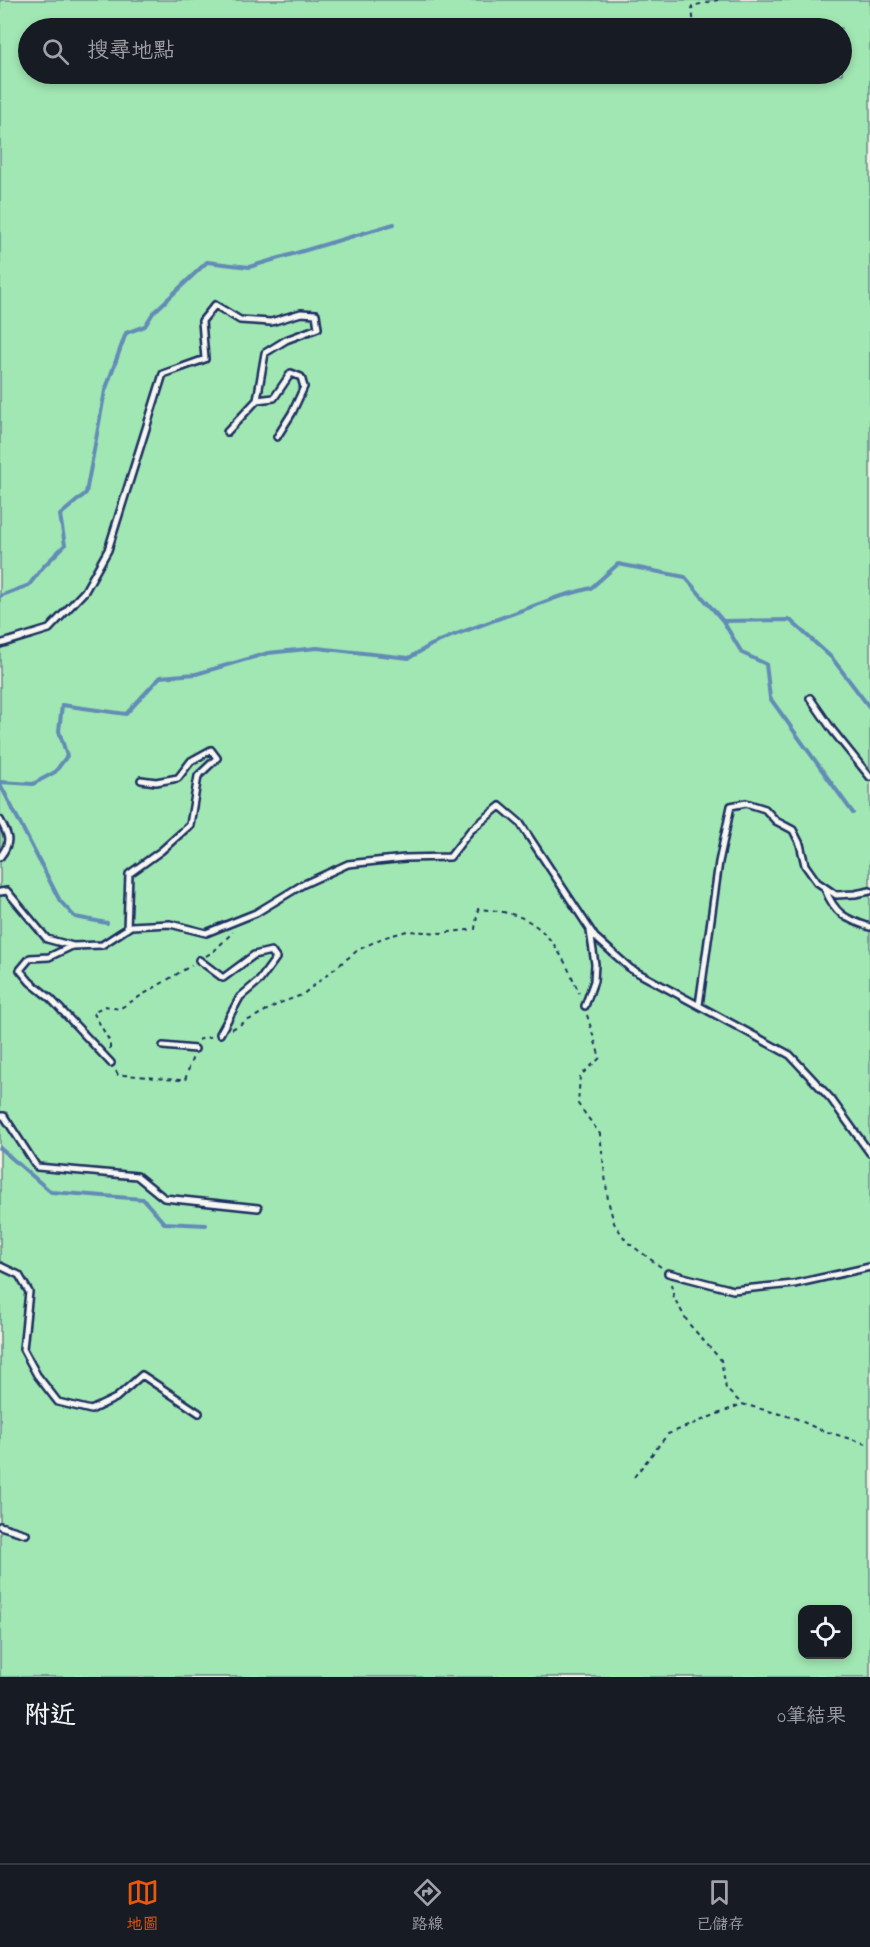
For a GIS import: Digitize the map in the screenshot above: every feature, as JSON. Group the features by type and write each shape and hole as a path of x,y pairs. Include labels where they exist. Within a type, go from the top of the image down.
{"lane":[{"path":"0,644 49,629 85,591 108,550 163,374 205,360 202,321 215,306 240,320 271,322 301,313 316,314 318,328 286,340 265,353 257,400 227,432"},
{"path":"257,400 274,398 291,373 301,377 304,387 277,437"},
{"path":"810,698 870,777"},
{"path":"127,929 129,874 190,825 198,776 217,758 211,750 191,761 178,778 156,782 141,780"},
{"path":"699,1005 719,862 730,806 746,803 765,809 793,830 800,844 805,865 817,882 836,895 870,891"},
{"path":"0,892 7,891 47,939 73,946 102,945 132,926 170,924 206,933 256,913 302,885 348,864 405,858 450,857 470,831 500,806 520,823 595,937 631,969 790,1055 831,1099 870,1153"},
{"path":"0,820 8,834 7,849 0,857"},
{"path":"825,887 832,905 849,920 870,927"},
{"path":"585,1006 594,981 595,964 590,929"},
{"path":"73,946 49,957 30,958 20,970 30,982 51,999 111,1064"},
{"path":"199,960 223,978 254,955 271,951 276,958 260,980 240,997 220,1034"},
{"path":"163,1046 195,1049"},
{"path":"0,1116 4,1116 37,1167 136,1176 164,1198 258,1208"},
{"path":"0,1266 19,1275 29,1292 23,1349 37,1375 58,1402 91,1410 116,1398 142,1375 199,1413"},
{"path":"668,1273 733,1290 794,1284 870,1267"},
{"path":"0,1526 26,1534"}],"path":[{"path":"693,18 692,6 718,0"},
{"path":"237,921 232,934 214,951 119,1009 105,1006 93,1012 110,1042 111,1064 118,1075 185,1080 198,1040 246,1023 280,1003 302,995 358,950 382,938 407,931 441,933 475,928 478,909 512,914 530,921 562,954 585,1006 600,1058 580,1076 578,1104 600,1134 608,1200 614,1223 627,1242 668,1273 674,1298 689,1324 721,1360 726,1389 742,1404 795,1418 818,1429 870,1445"},
{"path":"634,1477 668,1434 742,1404"}],"green space":[{"path":"0,0 870,0 870,1677 0,1677"}],"waterway":[{"path":"0,596 29,585 65,545 60,515 86,493 105,391 126,333 145,326 153,313 207,262 249,267 394,224"},
{"path":"0,782 33,784 55,772 67,756 59,731 62,705 126,714 160,677 196,674 268,653 317,648 409,658 454,635 558,597 591,588 618,564 685,577 723,621 790,620 832,658 870,708"},
{"path":"723,621 742,653 766,664 770,698 853,813"},
{"path":"0,784 60,901 75,917 107,923"},
{"path":"0,1148 51,1192 143,1199 164,1223 206,1225"}]}
